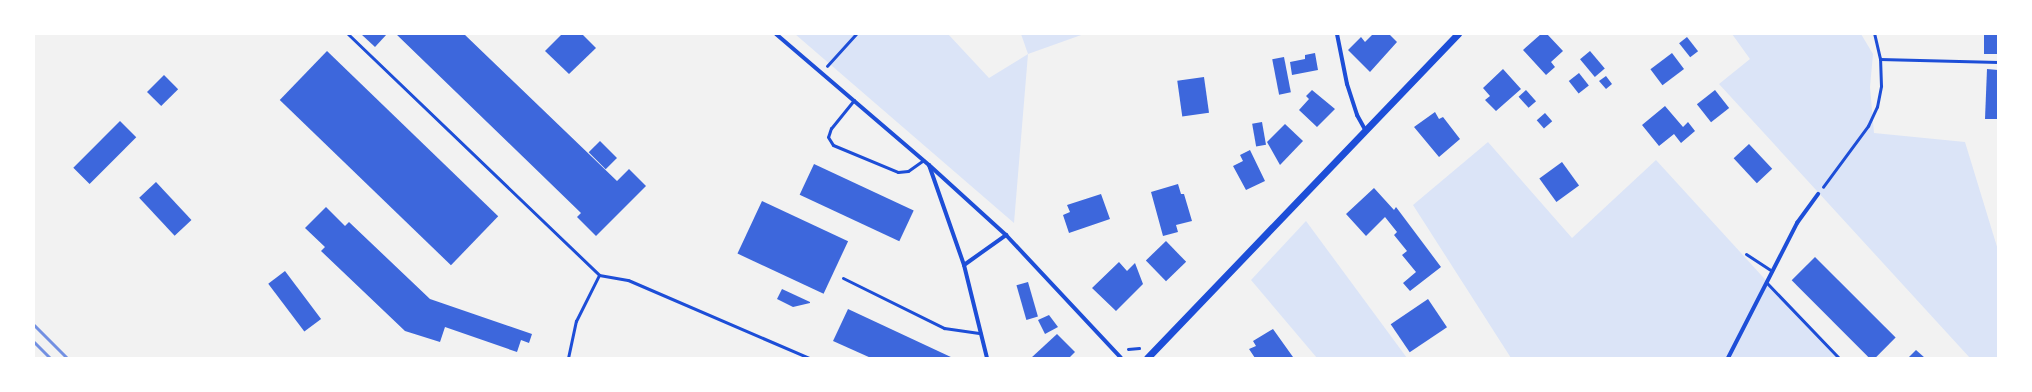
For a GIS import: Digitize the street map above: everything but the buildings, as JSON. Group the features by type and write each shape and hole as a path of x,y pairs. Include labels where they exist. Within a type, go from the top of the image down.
{"street":[{"path":"776,34 924,160 1006,235 1121,358"},
{"path":"1337,34 1347,84 1357,116 1366,132"},
{"path":"1147,358 1366,132 1458,34"},
{"path":"929,165 964,265 987,358"},
{"path":"1728,358 1766,282 1798,223 1818,194"},
{"path":"964,265 1006,235"}],"lane":[{"path":"348,34 599,275 628,280 809,358"},
{"path":"854,100 831,128 828,137 833,145 898,172 908,171 924,160"},
{"path":"1746,254 1772,271"},
{"path":"568,358 576,321 599,275"},
{"path":"844,278 944,328 981,333"},
{"path":"1766,282 1839,358"}],"path":[{"path":"821,72 856,34"},
{"path":"1818,194 1868,126 1877,107 1881,86 1880,59 1874,34"},
{"path":"1880,59 1998,62"},
{"path":"1111,347 1119,340 1127,349 1139,348 1144,343"}],"shaded area":[{"path":"795,34 948,34 989,78 1028,54 1014,223"},
{"path":"1021,34 1084,34 1028,54"},
{"path":"1732,34 1861,34 1873,54 1870,87 1874,133 1965,142 1998,250 1998,358 1970,358 1719,84 1750,59"},
{"path":"1488,142 1572,238 1656,160 1837,358 1511,358 1413,205"},
{"path":"1306,221 1407,358 1317,358 1251,280"}],"railway":[{"path":"34,325 67,358"},
{"path":"34,342 50,358"}]}
